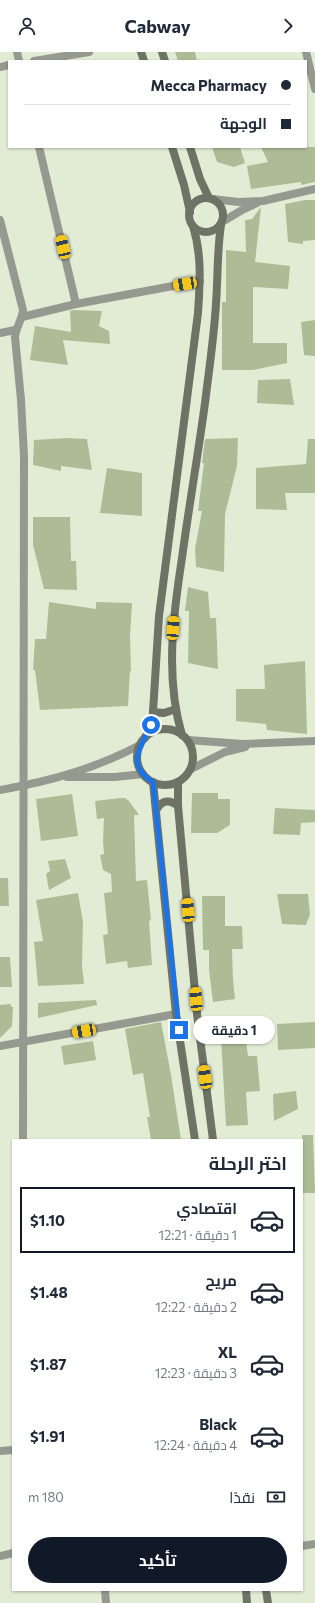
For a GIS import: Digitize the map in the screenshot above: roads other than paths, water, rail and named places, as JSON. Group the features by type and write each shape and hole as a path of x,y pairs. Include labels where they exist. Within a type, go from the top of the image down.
{"main road":[{"path":"172,148 184,185 190,212 190,221 193,226 199,253 200,281 197,320 159,616 153,712 151,725 142,741 137,755 138,765 143,774 153,782 162,785 178,782 185,776 191,769 193,754 185,737 176,709 172,660 174,617 214,329 217,294 217,255 223,212 221,206 211,199 200,179 190,148"},
{"path":"190,212 194,203 204,198 211,199"},
{"path":"193,226 204,232 210,232 216,230 221,224"},
{"path":"153,712 164,712 176,709"},
{"path":"142,741 151,732 163,729 175,731 185,737"},
{"path":"153,782 157,809 176,1014 195,1139"},
{"path":"178,782 178,806 197,1014 213,1139"},
{"path":"157,809 159,804 164,802 174,802 178,806"},
{"path":"246,1591 247,1603"},
{"path":"266,1591 268,1603"}],"street":[{"path":"40,60 89,52"},
{"path":"306,52 315,89"},
{"path":"39,148 76,304"},
{"path":"211,199 238,202 263,201 315,190"},
{"path":"221,224 242,210 263,201"},
{"path":"0,220 23,310 22,317 15,330 14,343 21,400 24,456 23,1139"},
{"path":"22,317 76,304 200,281"},
{"path":"0,333 15,330"},
{"path":"185,737 225,743 262,744 315,741"},
{"path":"0,790 24,786 88,769 108,761 142,741"},
{"path":"191,769 225,752 262,744"},
{"path":"60,777 94,778 143,774"},
{"path":"0,1046 176,1014"},
{"path":"0,1451 12,1450"},
{"path":"303,1545 315,1544"},
{"path":"0,1556 12,1553"},
{"path":"104,1591 106,1603"}]}
